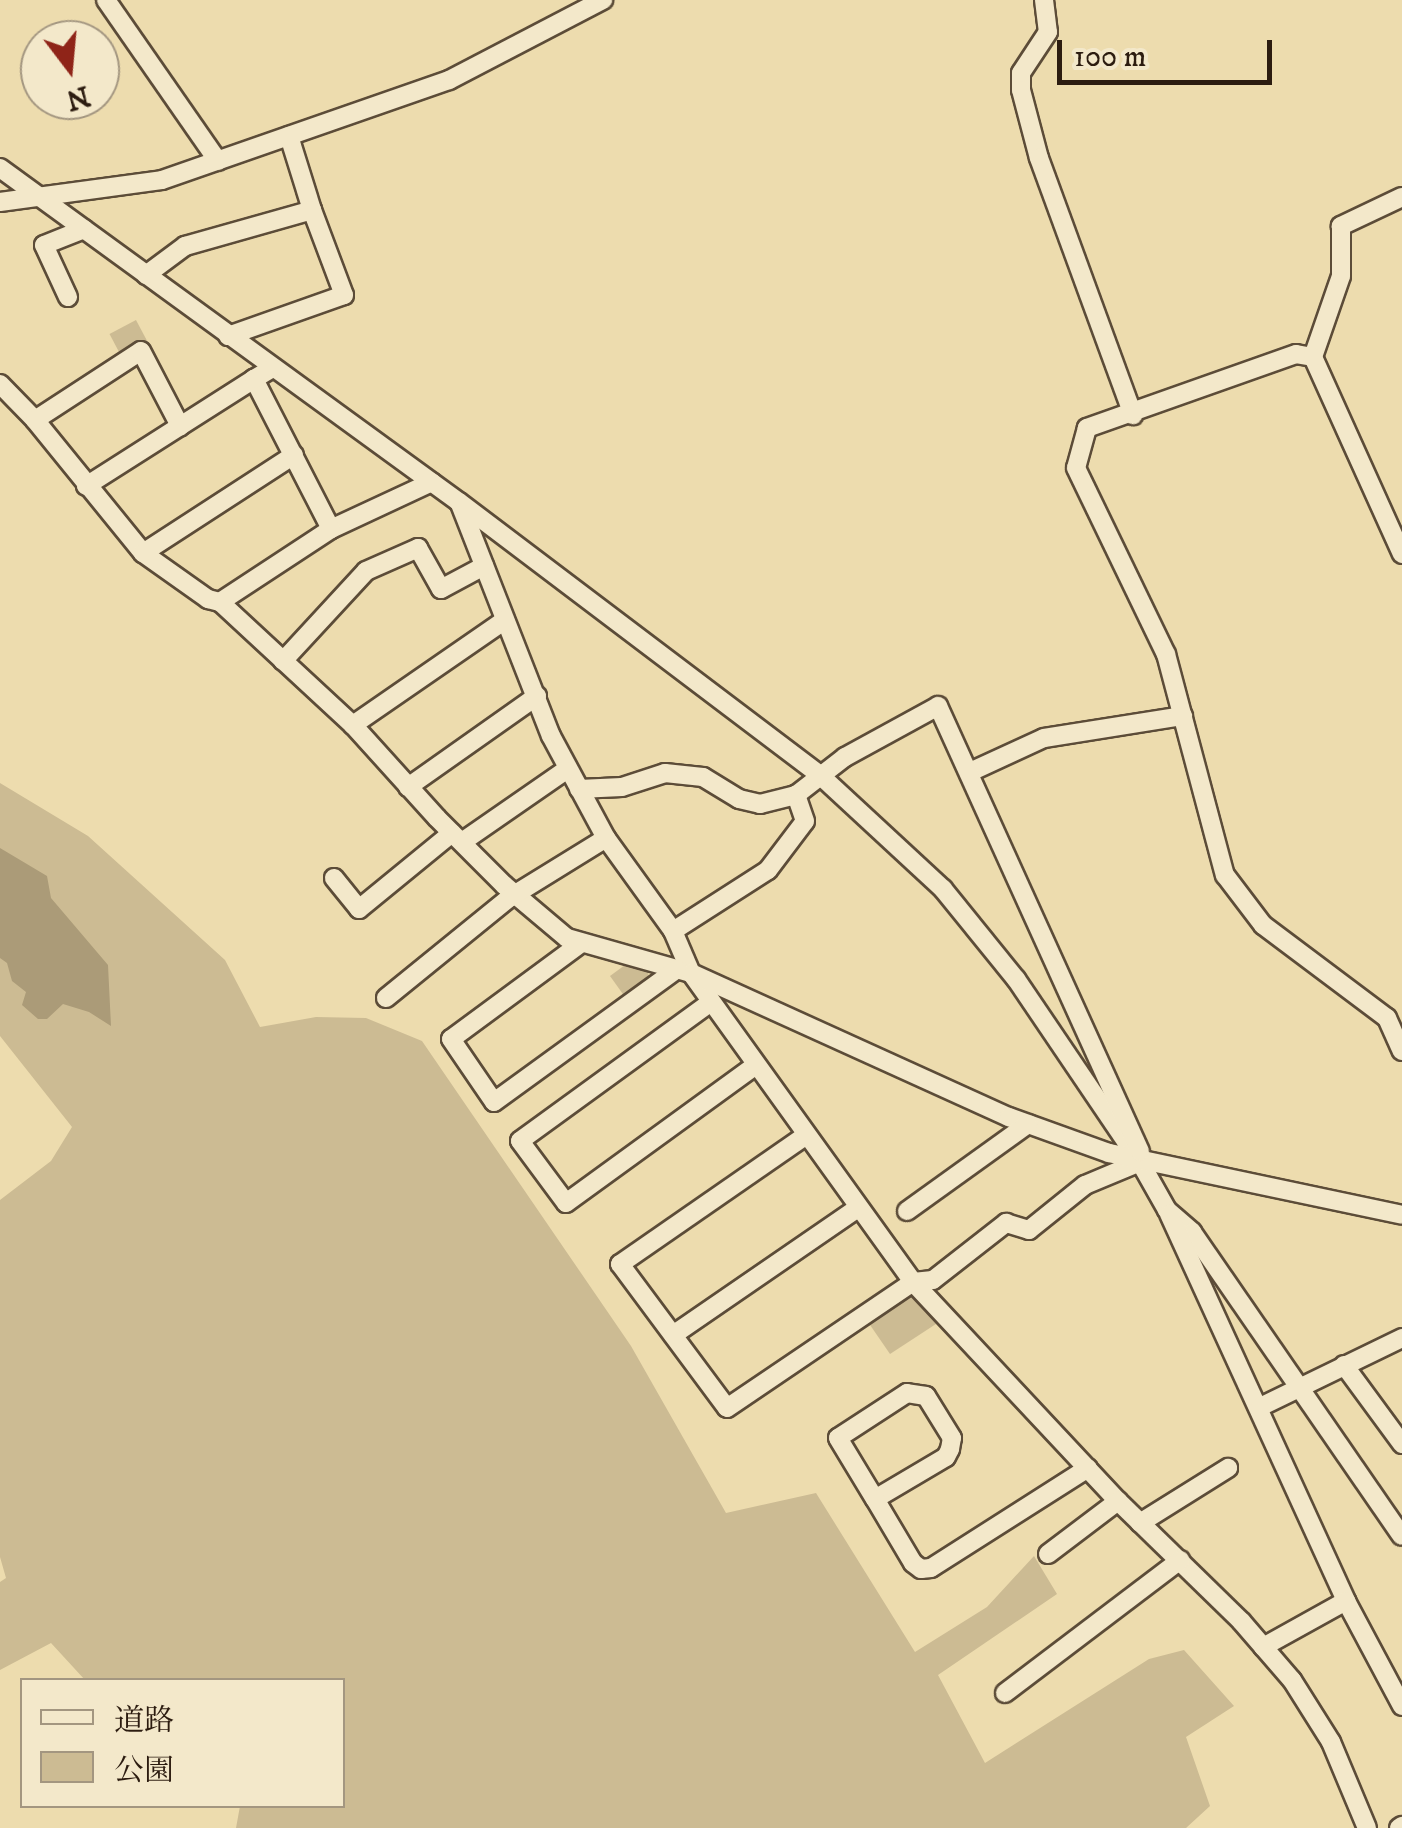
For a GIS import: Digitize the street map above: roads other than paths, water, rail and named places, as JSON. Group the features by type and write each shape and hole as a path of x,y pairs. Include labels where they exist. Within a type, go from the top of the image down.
{"street":[{"path":"106,0 218,161"},
{"path":"0,202 162,180 449,80 603,0"},
{"path":"1044,0 1048,32 1021,73 1021,90 1039,158 1133,415"},
{"path":"228,336 344,296 289,136"},
{"path":"0,168 459,502 822,777 943,889 1016,980 1140,1162 1168,1210 1346,1601 1402,1706"},
{"path":"1402,197 1341,226 1341,276 1312,357 1402,554"},
{"path":"146,275 184,246 312,210"},
{"path":"68,297 44,245 84,230"},
{"path":"34,420 141,351 180,426"},
{"path":"1312,357 1296,354 1133,415 1087,428 1076,468 1166,654 1225,875 1263,925 1386,1018 1402,1051"},
{"path":"86,486 272,368"},
{"path":"254,379 331,529"},
{"path":"0,384 143,554 208,599 220,602 353,726 458,838 518,895 580,944 684,971 1028,1124 1140,1162 1402,1215"},
{"path":"143,554 294,455"},
{"path":"220,602 331,529 432,482"},
{"path":"459,502 566,770 606,838 673,932 684,971 711,1002 856,1209 913,1282 1118,1501 1263,1647 1313,1709 1367,1828"},
{"path":"284,661 366,571 418,548 441,589 484,566"},
{"path":"353,726 504,620"},
{"path":"408,786 537,696"},
{"path":"578,789 622,787 665,773 702,777 738,799 760,804 796,795 845,757 938,706 1140,1146 1140,1162"},
{"path":"970,772 1044,738 1182,716"},
{"path":"334,878 359,909 458,838 566,770"},
{"path":"673,932 768,870 805,821 796,795"},
{"path":"386,998 509,898 606,838"},
{"path":"580,944 450,1039 494,1102 684,971"},
{"path":"711,1002 520,1141 566,1202 756,1065"},
{"path":"908,1211 1028,1124"},
{"path":"805,1136 620,1264 726,1408 913,1282 934,1280 1006,1223 1029,1230 1086,1185 1140,1162"},
{"path":"674,1335 856,1209"},
{"path":"1168,1210 1192,1232 1402,1536"},
{"path":"1260,1407 1402,1338"},
{"path":"1344,1365 1402,1444"},
{"path":"875,1500 946,1457 950,1449 952,1438 926,1396 907,1393 838,1438 875,1500 913,1563 931,1568 1088,1468"},
{"path":"1140,1523 1228,1468"},
{"path":"1048,1554 1118,1501"},
{"path":"1006,1693 1180,1560"},
{"path":"1263,1647 1346,1601"}]}
